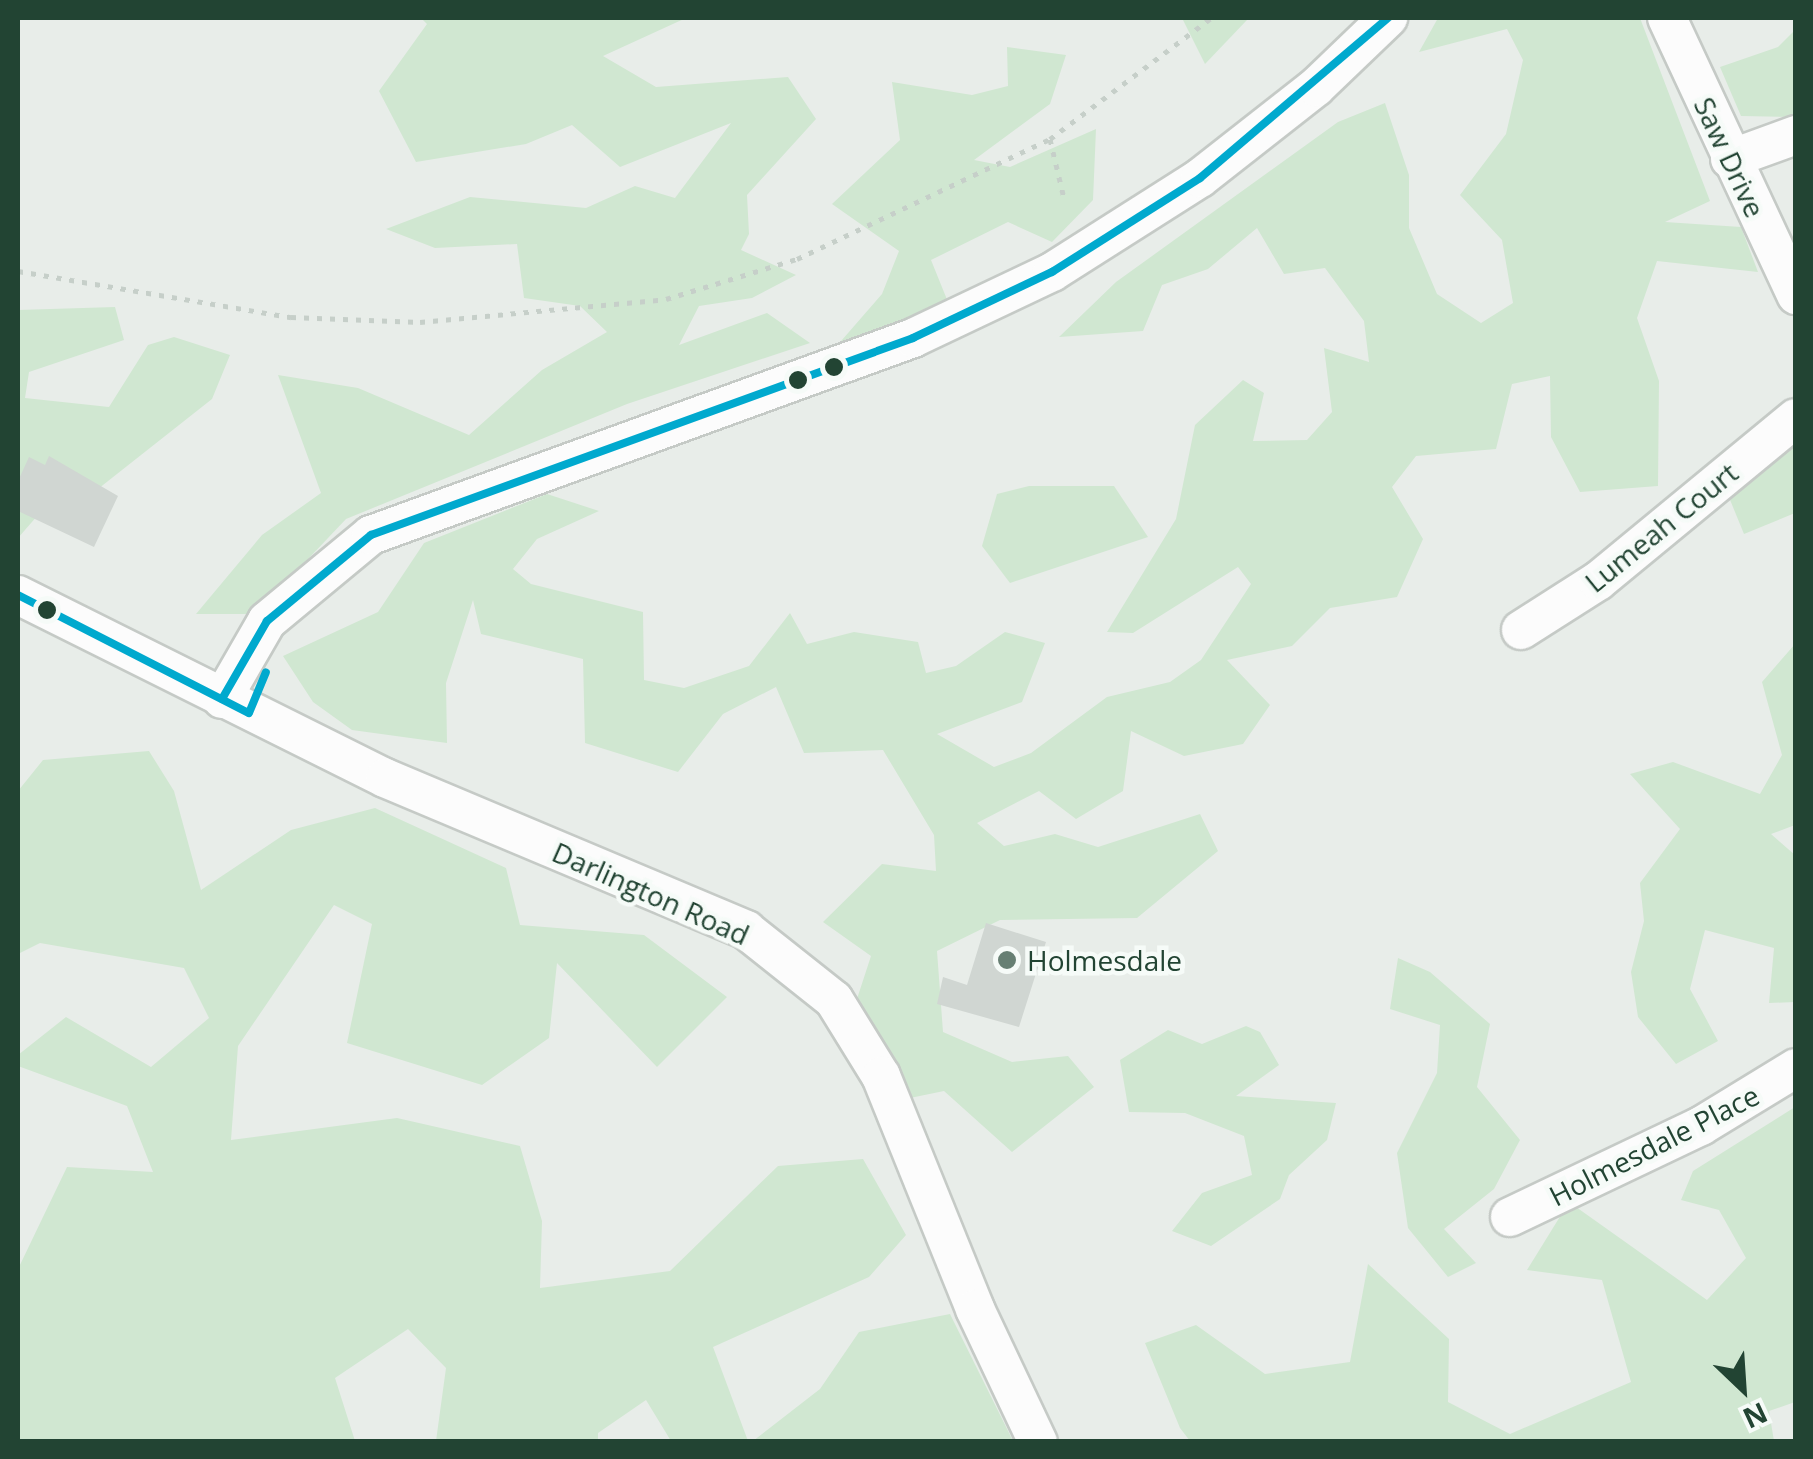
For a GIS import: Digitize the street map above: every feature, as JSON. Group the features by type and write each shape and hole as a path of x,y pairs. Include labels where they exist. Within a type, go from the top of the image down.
{"street":[{"path":"235,706 281,610 370,535 913,338 1052,272 1200,178 1316,87 1388,18"},
{"name":"Saw Drive","path":"1667,18 1796,295"},
{"path":"1730,160 1796,135"},
{"name":"Lumeah Court","path":"1522,630 1598,580 1796,418"},
{"name":"Darlington Road","path":"18,595 235,706 746,930 834,1000 882,1076 975,1310 1038,1442"},
{"name":"Holmesdale Place","path":"1510,1217 1701,1126 1796,1068"}],"path":[{"path":"18,271 291,317 420,322 576,311 666,299 797,258 1050,140 1211,18"},
{"path":"1050,140 1064,198"}],"green space":[{"path":"421,18 686,18 603,56 656,87 788,77 816,119 747,195 749,234 741,250 796,275 752,298 699,306 679,345 767,313 810,343 627,404 346,519 256,614 196,614 262,535 321,493 278,375 358,388 469,435 542,370 607,332 580,306 524,298 517,244 435,248 386,229 470,197 586,208 635,186 675,198 731,123 620,167 572,125 526,144 416,162 379,91 427,24"},
{"path":"1182,18 1245,18 1247,20 1205,64"},
{"path":"1438,18 1640,18 1710,201 1665,222 1741,227 1758,272 1657,261 1637,318 1659,381 1658,486 1580,492 1551,437 1550,376 1512,384 1496,449 1416,456 1392,487 1423,539 1397,597 1330,608 1292,646 1227,660 1270,705 1243,744 1184,756 1131,731 1123,791 1076,819 1039,791 977,823 1004,846 1055,834 1098,847 1200,814 1218,851 1137,918 1000,920 937,951 943,1032 1012,1062 1068,1056 1094,1087 1012,1152 944,1091 910,1098 854,1008 871,956 823,922 882,864 936,871 934,835 883,750 804,753 776,687 723,714 678,772 585,743 583,659 481,634 473,600 446,683 447,743 352,730 313,702 283,656 378,612 424,543 547,494 599,511 537,539 513,569 531,584 643,612 644,680 684,688 749,666 790,613 807,644 854,632 918,642 926,673 956,666 1005,632 1045,643 1022,702 937,734 994,767 1031,753 1107,697 1170,682 1201,660 1251,584 1238,567 1133,633 1107,632 1176,519 1195,425 1243,380 1264,393 1253,441 1307,440 1332,412 1324,348 1369,362 1364,321 1325,268 1284,274 1257,228 1208,269 1162,285 1143,331 1059,337 1116,282 1338,122 1385,103 1409,175 1409,228 1437,294 1481,323 1513,303 1502,240 1460,195 1506,134 1523,60 1507,29 1419,52"},
{"path":"1795,30 1795,117 1741,116 1720,67 1778,47"},
{"path":"1007,47 1066,55 1050,104 974,160 1010,167 1096,129 1093,200 1052,242 1008,222 931,260 948,302 835,348 882,294 899,251 832,204 900,140 892,82 972,95 1008,86"},
{"path":"115,307 124,340 29,372 25,398 109,407 148,345 174,337 230,355 212,399 84,500 45,507 18,538 18,310"},
{"path":"1795,430 1795,513 1744,534 1726,490"},
{"path":"1029,486 1114,486 1148,537 1010,583 982,546 997,494"},
{"path":"1795,644 1795,825 1771,834 1795,855 1795,1002 1769,1003 1774,948 1705,930 1690,989 1718,1041 1676,1064 1638,1017 1631,972 1644,921 1640,883 1680,829 1630,774 1673,762 1760,794 1782,755 1762,682"},
{"path":"149,751 174,791 201,890 291,830 375,808 506,868 520,925 644,935 727,997 657,1067 557,963 549,1038 482,1085 347,1043 372,924 334,905 238,1046 231,1140 397,1118 520,1146 542,1221 540,1288 670,1271 778,1166 863,1159 906,1235 869,1277 713,1347 748,1441 671,1441 646,1400 598,1433 598,1441 436,1441 446,1368 408,1329 335,1378 355,1441 18,1441 18,1269 67,1167 153,1172 127,1106 18,1066 18,1055 66,1017 151,1067 209,1018 184,968 40,943 18,954 18,791 43,760"},
{"path":"1398,958 1430,972 1490,1024 1477,1087 1520,1140 1494,1189 1444,1229 1476,1263 1448,1277 1408,1228 1397,1153 1437,1073 1440,1025 1390,1009"},
{"path":"1246,1026 1260,1032 1279,1065 1236,1096 1336,1103 1327,1140 1289,1175 1280,1199 1211,1246 1172,1231 1202,1193 1252,1175 1244,1136 1185,1113 1129,1112 1120,1060 1168,1030 1202,1044"},
{"path":"1795,1107 1795,1402 1769,1411 1774,1441 1190,1441 1180,1428 1145,1343 1196,1325 1265,1374 1350,1362 1368,1264 1449,1339 1448,1402 1510,1434 1631,1382 1602,1280 1527,1270 1569,1202 1707,1300 1746,1258 1719,1210 1681,1200 1693,1171"},
{"path":"950,1314 1013,1441 753,1441 820,1389 859,1332"}],"building":[{"path":"49,456 118,496 94,547 18,511 18,481 29,457 45,465"},
{"name":"Holmesdale","path":"986,923 1046,942 1019,1027 937,1004 943,977 967,985"}],"transit line":[{"path":"222,699 267,621 371,535 913,338 1052,272 1200,178 1388,18"},
{"path":"18,595 249,713 266,672"}],"place":[{"name":"Holmesdale","path":"1007,960"}]}
